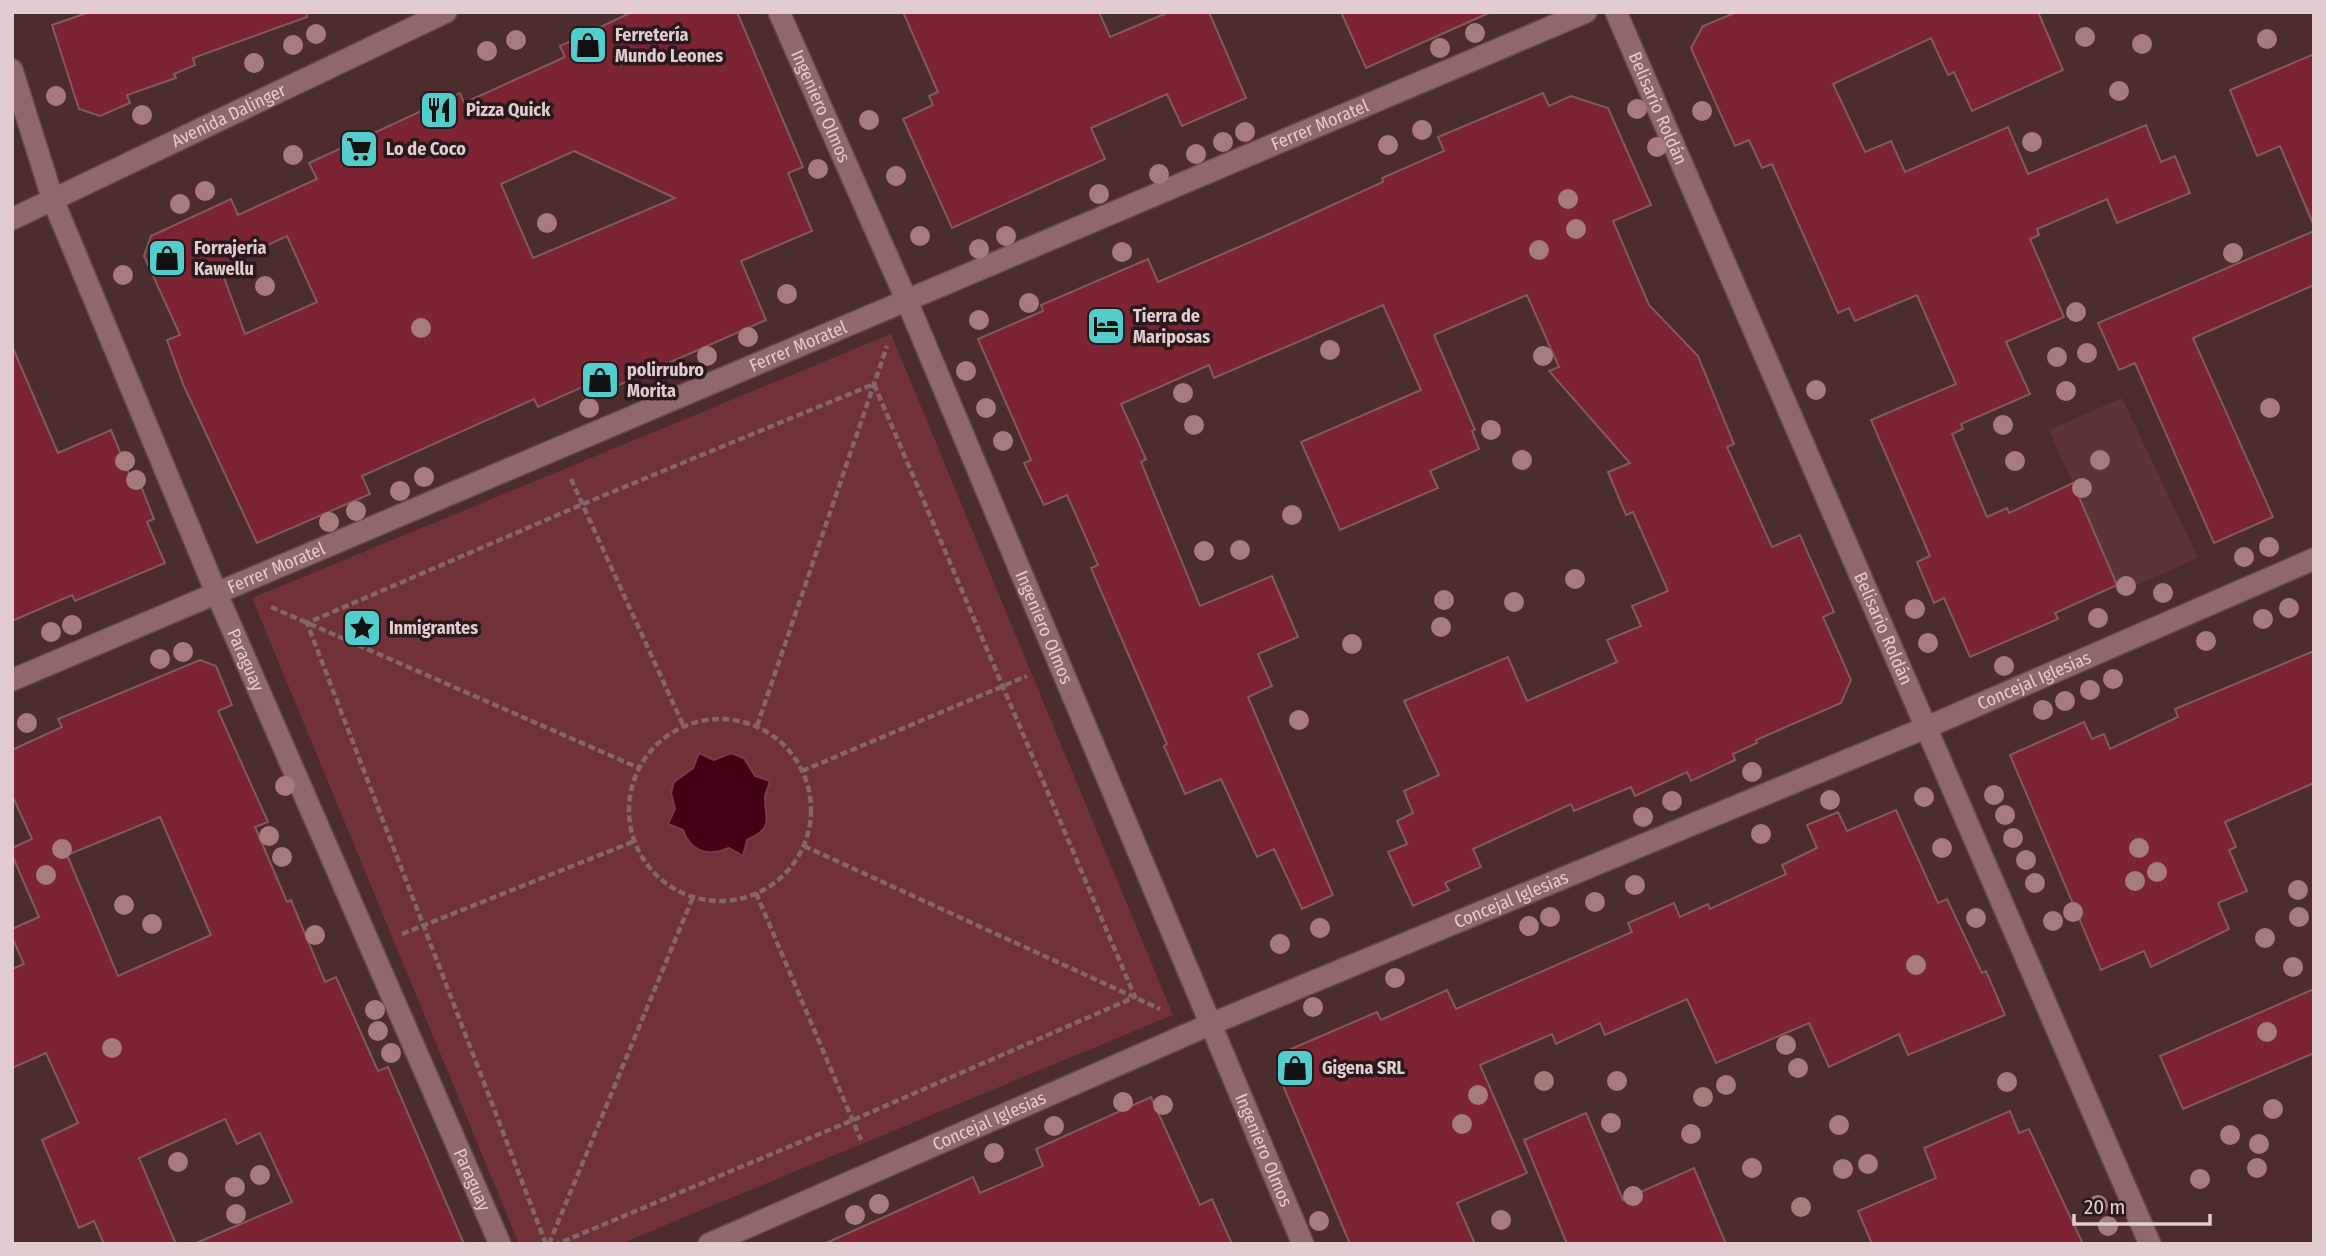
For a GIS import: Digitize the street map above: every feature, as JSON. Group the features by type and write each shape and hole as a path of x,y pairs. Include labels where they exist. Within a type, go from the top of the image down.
{"street":[{"name":"Avenida Dalinger","path":"12,219 446,12"},
{"name":"Ingeniero Olmos","path":"779,12 917,326 1303,1244"},
{"name":"Ferrer Moratel","path":"12,680 220,601 906,301 1586,12"},
{"name":"Belisario Roldán","path":"1616,12 2150,1244"},
{"name":"Paraguay","path":"12,70 53,200 220,601 500,1244"},
{"name":"Concejal Iglesias","path":"709,1244 1182,1036 1925,728 2314,559"}],"path":[{"path":"757,726 891,334 917,326"},
{"path":"307,623 583,503 874,384"},
{"path":"874,384 1135,997"},
{"path":"566,468 684,727"},
{"path":"220,601 252,598 639,768"},
{"path":"307,623 547,1244"},
{"path":"802,771 1032,674"},
{"path":"731,719 757,726 781,742 802,771 810,790 811,818 804,846 790,868 770,886 756,893 720,901 693,897 669,885 649,868 635,841 629,819 631,794 639,768 655,746 684,727 703,720 731,719"},
{"path":"392,938 635,841"},
{"path":"804,846 1173,1015 1182,1036"},
{"path":"756,893 863,1143"},
{"path":"547,1244 693,897"},
{"path":"557,1244 853,1120 1135,997"}],"shaded area":[{"path":"891,334 1173,1015 620,1244 519,1244 252,598"},
{"path":"2122,398 2198,558 2121,592 2049,430"},
{"path":"699,753 714,760 731,753 744,758 755,776 770,781 765,796 765,827 747,840 743,856 729,848 714,852 701,851 691,843 683,830 668,824 675,809 671,793 674,782 693,768"}],"building":[{"path":"90,12 306,12 307,17 193,58 195,65 174,74 176,78 127,95 130,103 100,116 79,109 52,25"},
{"path":"632,12 737,12 803,167 788,173 812,231 741,261 766,320 594,396 589,384 538,407 534,399 362,476 370,494 257,543 183,384 167,340 180,335 144,256 151,236 231,199 238,215 317,179 309,163 460,93 464,103 565,57 560,46","holes":["574,151 675,198 533,258 501,184","287,236 317,302 245,334 220,267"]},
{"path":"903,12 1099,12 1110,37 1169,12 1209,12 1246,98 1182,126 1167,94 1091,128 1105,159 952,228 903,119 933,105 929,96 938,92"},
{"path":"1341,12 1491,12 1366,68"},
{"path":"1737,12 2038,12 2063,70 1972,111 1954,72 1948,75 1931,38 1833,84 1865,152 1891,141 1905,172 2008,127 2028,174 2146,125 2161,162 2175,156 2190,193 2117,223 2107,199 2037,229 2039,235 2030,239 2064,317 2006,342 2030,394 1961,424 1963,429 1952,434 1987,517 2007,508 2009,513 2073,483 2117,585 2055,613 2058,619 1970,657 1944,598 1934,603 1917,562 1930,556 1871,420 1956,384 1917,295 1855,321 1849,308 1838,313 1772,164 1762,168 1749,140 1735,146 1691,48 1703,26"},
{"path":"2314,54 2314,226 2280,146 2257,156 2230,90"},
{"path":"1543,93 1549,106 1571,96 1608,108 1651,205 1613,221 1649,305 1698,356 1734,444 1727,447 1772,547 1800,535 1834,612 1823,617 1851,680 1841,703 1756,740 1757,743 1733,754 1735,760 1691,781 1687,772 1635,796 1631,787 1574,811 1571,804 1473,849 1481,867 1445,883 1449,890 1413,906 1388,852 1407,844 1397,821 1413,813 1404,791 1439,775 1404,701 1508,657 1527,701 1617,662 1607,640 1641,626 1632,606 1668,591 1633,512 1626,515 1608,472 1630,463 1549,371 1559,367 1527,295 1434,335 1475,430 1472,431 1479,449 1430,471 1438,488 1340,530 1301,442 1421,390 1383,305 1214,378 1209,365 1121,404 1146,459 1141,462 1200,606 1272,576 1298,637 1258,654 1272,686 1248,697 1333,895 1302,909 1274,849 1257,857 1221,779 1185,794 1164,746 1167,744 1091,568 1098,565 1067,495 1044,505 1024,463 1031,460 978,339 1043,311 1041,305 1148,259 1158,282 1271,233 1383,182 1382,178 1444,151 1438,137"},
{"path":"2314,231 2314,285 2193,338 2273,517 2214,543 2135,363 2119,370 2098,323"},
{"path":"12,346 58,453 111,430 135,488 141,486 154,519 147,522 165,563 75,601 72,595 12,621"},
{"path":"2314,651 2314,783 2225,822 2236,847 2229,850 2247,891 2218,903 2229,929 2151,967 2144,951 2101,970 2010,755 2084,722 2092,739 2104,734 2110,749 2178,717 2175,709"},
{"path":"200,660 216,666 232,705 218,711 268,822 255,827 287,902 291,900 325,982 336,977 378,1071 388,1067 464,1244 194,1244 292,1202 260,1133 237,1144 225,1119 139,1158 176,1244 104,1244 94,1221 79,1228 42,1140 78,1123 46,1053 12,1068 12,969 24,964 12,937 12,929 39,917 12,855 12,848 32,839 12,795 12,750 62,727 58,719","holes":["160,817 211,935 118,976 67,855"]},
{"path":"1896,810 1938,903 1947,899 1982,973 1986,971 2005,1015 1908,1055 1899,1034 1829,1067 1809,1023 1716,1063 1687,999 1605,1035 1600,1023 1556,1044 1552,1034 1480,1065 1527,1173 1457,1203 1475,1244 1350,1244 1279,1076 1291,1049 1377,1012 1381,1020 1447,990 1456,1009 1632,932 1628,923 1674,903 1680,917 1708,904 1710,909 1786,874 1782,865 1817,848 1807,825 1838,812 1847,831"},
{"path":"2314,989 2314,1053 2183,1109 2160,1056"},
{"path":"1151,1097 1200,1205 1212,1199 1232,1244 824,1244 973,1177 980,1193 1043,1166 1036,1149"},
{"path":"2010,1111 2019,1133 2029,1129 2083,1244 1872,1244 1858,1211 1936,1178 1924,1148"},
{"path":"1586,1113 1623,1200 1694,1168 1726,1244 1567,1244 1524,1140"}],"place":[{"name":"Ferretería Mundo Leones","path":"588,45"},
{"name":"Pizza Quick","path":"439,110"},
{"name":"Lo de Coco","path":"359,149"},
{"name":"Forrajeria Kawellu","path":"167,258"},
{"name":"Tierra de Mariposas","path":"1106,326"},
{"name":"polirrubro Morita","path":"600,380"},
{"name":"Inmigrantes","path":"362,628"},
{"name":"Gigena SRL","path":"1295,1068"}]}
